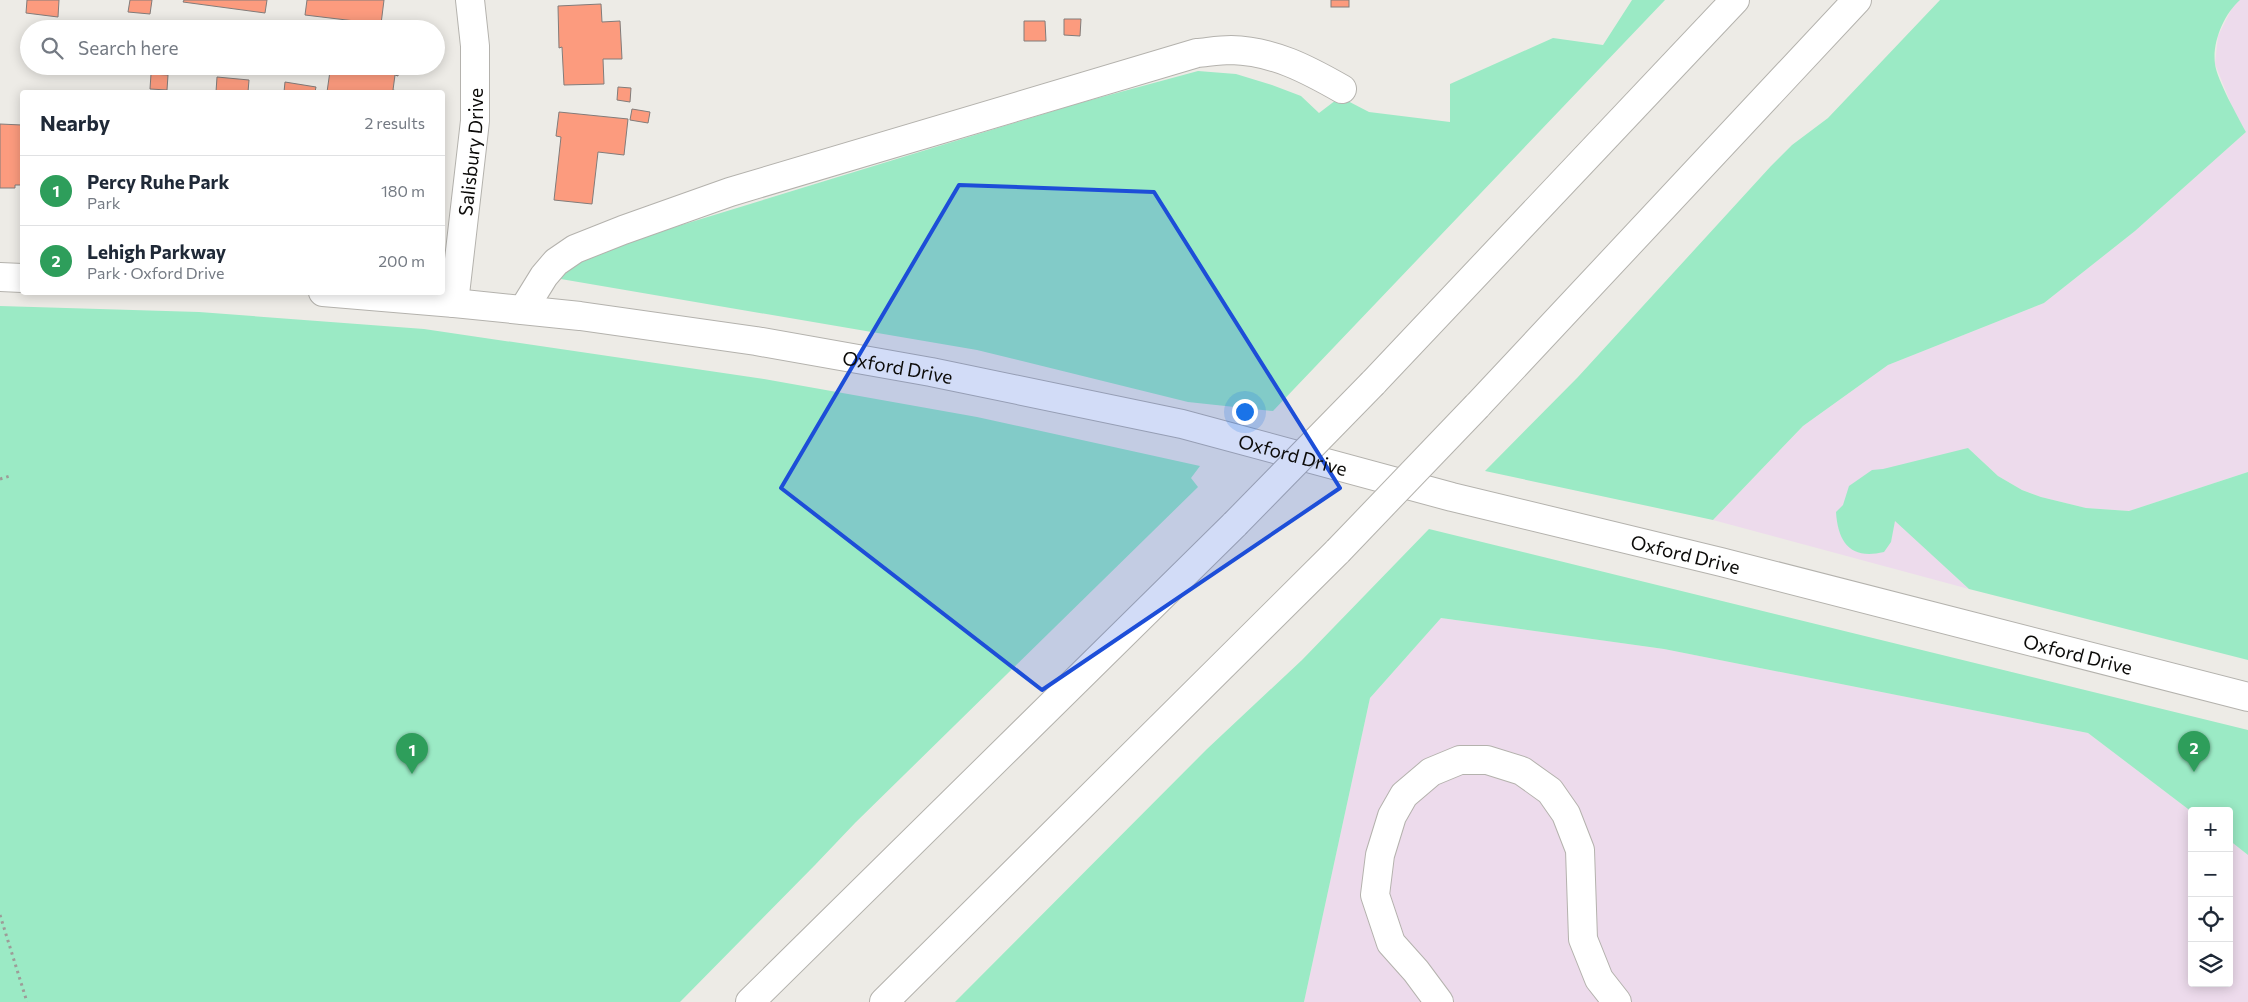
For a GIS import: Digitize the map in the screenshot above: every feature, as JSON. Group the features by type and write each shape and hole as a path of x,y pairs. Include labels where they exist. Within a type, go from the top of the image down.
{"main road":[{"name":"Salisbury Drive","path":"454,303 475,121 475,46 470,0"},
{"path":"750,1002 1234,524 1373,383 1735,0"},
{"path":"884,1002 1338,551 1477,406 1857,0"},
{"path":"523,310 544,276 556,262 575,250 623,230 730,192 1197,53 1231,50 1271,55 1303,67 1342,88"},
{"path":"0,277 20,278"},
{"name":"Oxford Drive","path":"359,295 580,316 756,341 931,372 1182,424 1452,497 1739,567 2248,697"},
{"path":"1439,1002 1416,971 1391,943 1375,895 1380,855 1392,816 1404,795 1431,772 1460,760 1487,760 1522,771 1550,791 1566,814 1580,850 1583,939 1599,979 1618,1002"}],"path":[{"path":"0,479 10,476"},
{"path":"0,915 27,1002"}],"highlighted area":[{"path":"959,185 1154,192 1340,488 1042,690 781,488"}],"shaded area":[{"path":"2240,0 2248,0 2248,472 2129,511 2086,508 2041,497 2022,490 1998,476 1968,448 1895,520 1969,589 1713,520 1803,426 1888,365 2044,303 2135,231 2246,132 2233,109 2215,64 2218,36 2233,6"},
{"path":"1441,618 1664,649 2088,733 2188,809 2188,987 2233,987 2233,843 2248,855 2248,1002 1304,1002 1370,698"}],"green space":[{"path":"1632,0 1665,0 1273,411 1188,402 977,350 555,278 580,258 616,245 1076,104 1198,71 1236,74 1272,85 1301,96 1319,113 1340,97 1369,112 1450,122 1450,84 1553,38 1603,45"},
{"path":"1940,0 2240,0 2229,13 2220,29 2215,47 2215,64 2228,98 2246,132 2135,231 2044,303 1888,365 1803,426 1713,520 1485,471 1578,377 1771,166 1792,145 1828,118"},
{"path":"0,306 199,312 424,329 764,379 977,417 1200,466 1191,478 1198,487 855,823 680,1002 0,1002"},
{"path":"1968,448 1998,476 2022,490 2041,497 2086,508 2129,511 2248,472 2248,660 1969,589 1895,521 1891,542 1884,552 1863,553 1848,547 1840,532 1836,512 1843,505 1849,486 1872,470"},
{"path":"1429,529 2248,730 2248,855 2233,843 2233,807 2188,807 2188,809 2088,733 1664,649 1441,618 1370,698 1304,1002 955,1002 1207,749 1302,660"}],"building":[{"path":"27,0 59,0 58,17 26,13"},
{"path":"130,0 152,0 150,14 128,12"},
{"path":"184,0 267,0 265,13 183,2"},
{"path":"307,0 384,0 382,20 347,20 305,15"},
{"path":"1331,0 1349,0 1349,7 1331,7"},
{"path":"601,4 602,22 620,21 622,59 603,59 604,84 564,85 562,47 559,48 558,6"},
{"path":"1064,19 1081,19 1080,36 1064,35"},
{"path":"1024,21 1045,21 1046,41 1024,41"},
{"path":"151,75 168,75 167,90 150,89"},
{"path":"329,75 395,75 393,90 327,90"},
{"path":"217,77 249,80 248,90 216,90"},
{"path":"285,82 316,87 315,90 284,90"},
{"path":"618,87 631,88 630,102 617,100"},
{"path":"632,109 650,112 648,123 630,120"},
{"path":"559,112 628,119 624,155 598,152 592,204 554,200 561,137 556,136"},
{"path":"0,124 20,125 20,185 15,185 15,188 0,188"}],"place":[{"name":"Lehigh Parkway","path":"2194,772"},
{"name":"Percy Ruhe Park","path":"412,774"}]}
